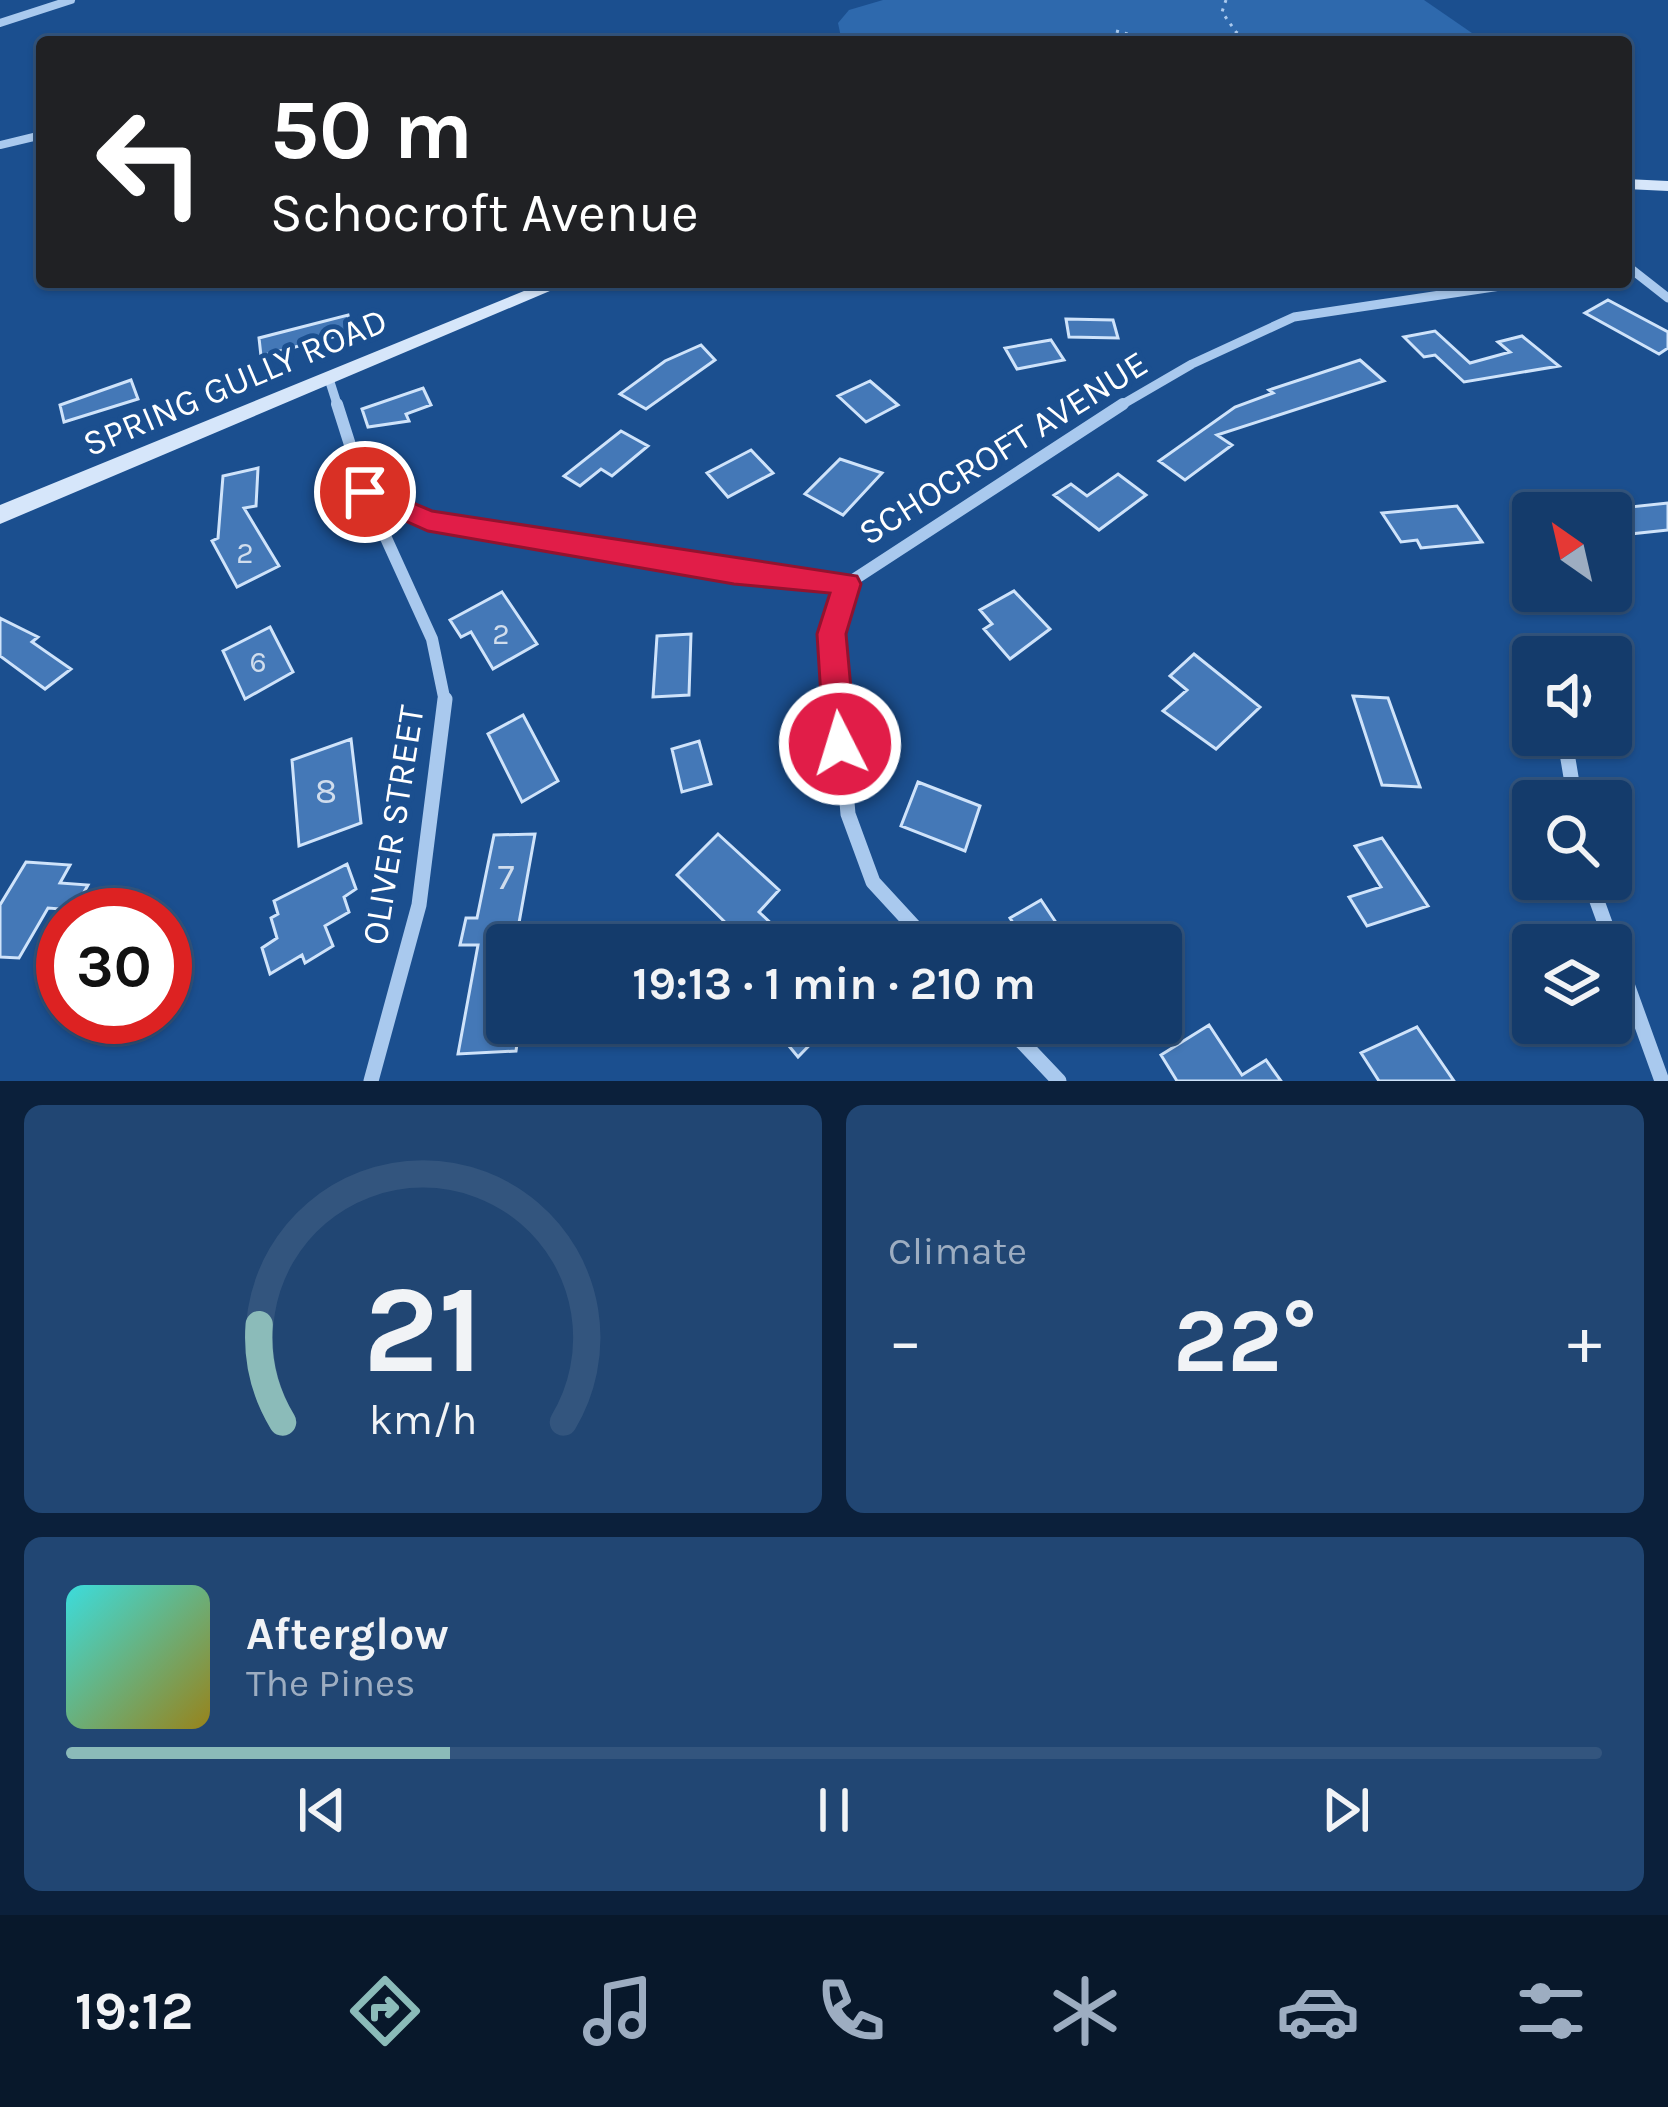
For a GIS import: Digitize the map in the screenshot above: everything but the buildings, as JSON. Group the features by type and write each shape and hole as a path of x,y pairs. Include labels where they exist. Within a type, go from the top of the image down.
{"main road":[{"path":"1632,184 1668,186"},
{"name":"SPRING GULLY ROAD","path":"0,515 548,288"}],"street":[{"path":"0,23 71,0"},
{"path":"0,146 36,137"},
{"path":"1632,270 1668,298"},
{"name":"SCHOCROFT AVENUE","path":"365,492 428,521 734,572 847,584 1082,428 1192,364 1294,317 1487,288"},
{"name":"OLIVER STREET","path":"328,379 365,492 432,638 445,699 419,905 371,1081"},
{"path":"847,584 832,634 848,814 873,883 911,924"},
{"path":"1597,900 1663,1081"},
{"path":"1024,1044 1059,1081"}],"path":[{"path":"1226,0 1222,13 1228,25 1244,36"},
{"path":"1116,31 1136,36"}],"shaded area":[{"path":"883,0 1424,0 1476,36 841,36 838,23 849,10"}],"route":[{"path":"365,492 428,521 734,572 847,584 832,634 840,744"}]}
